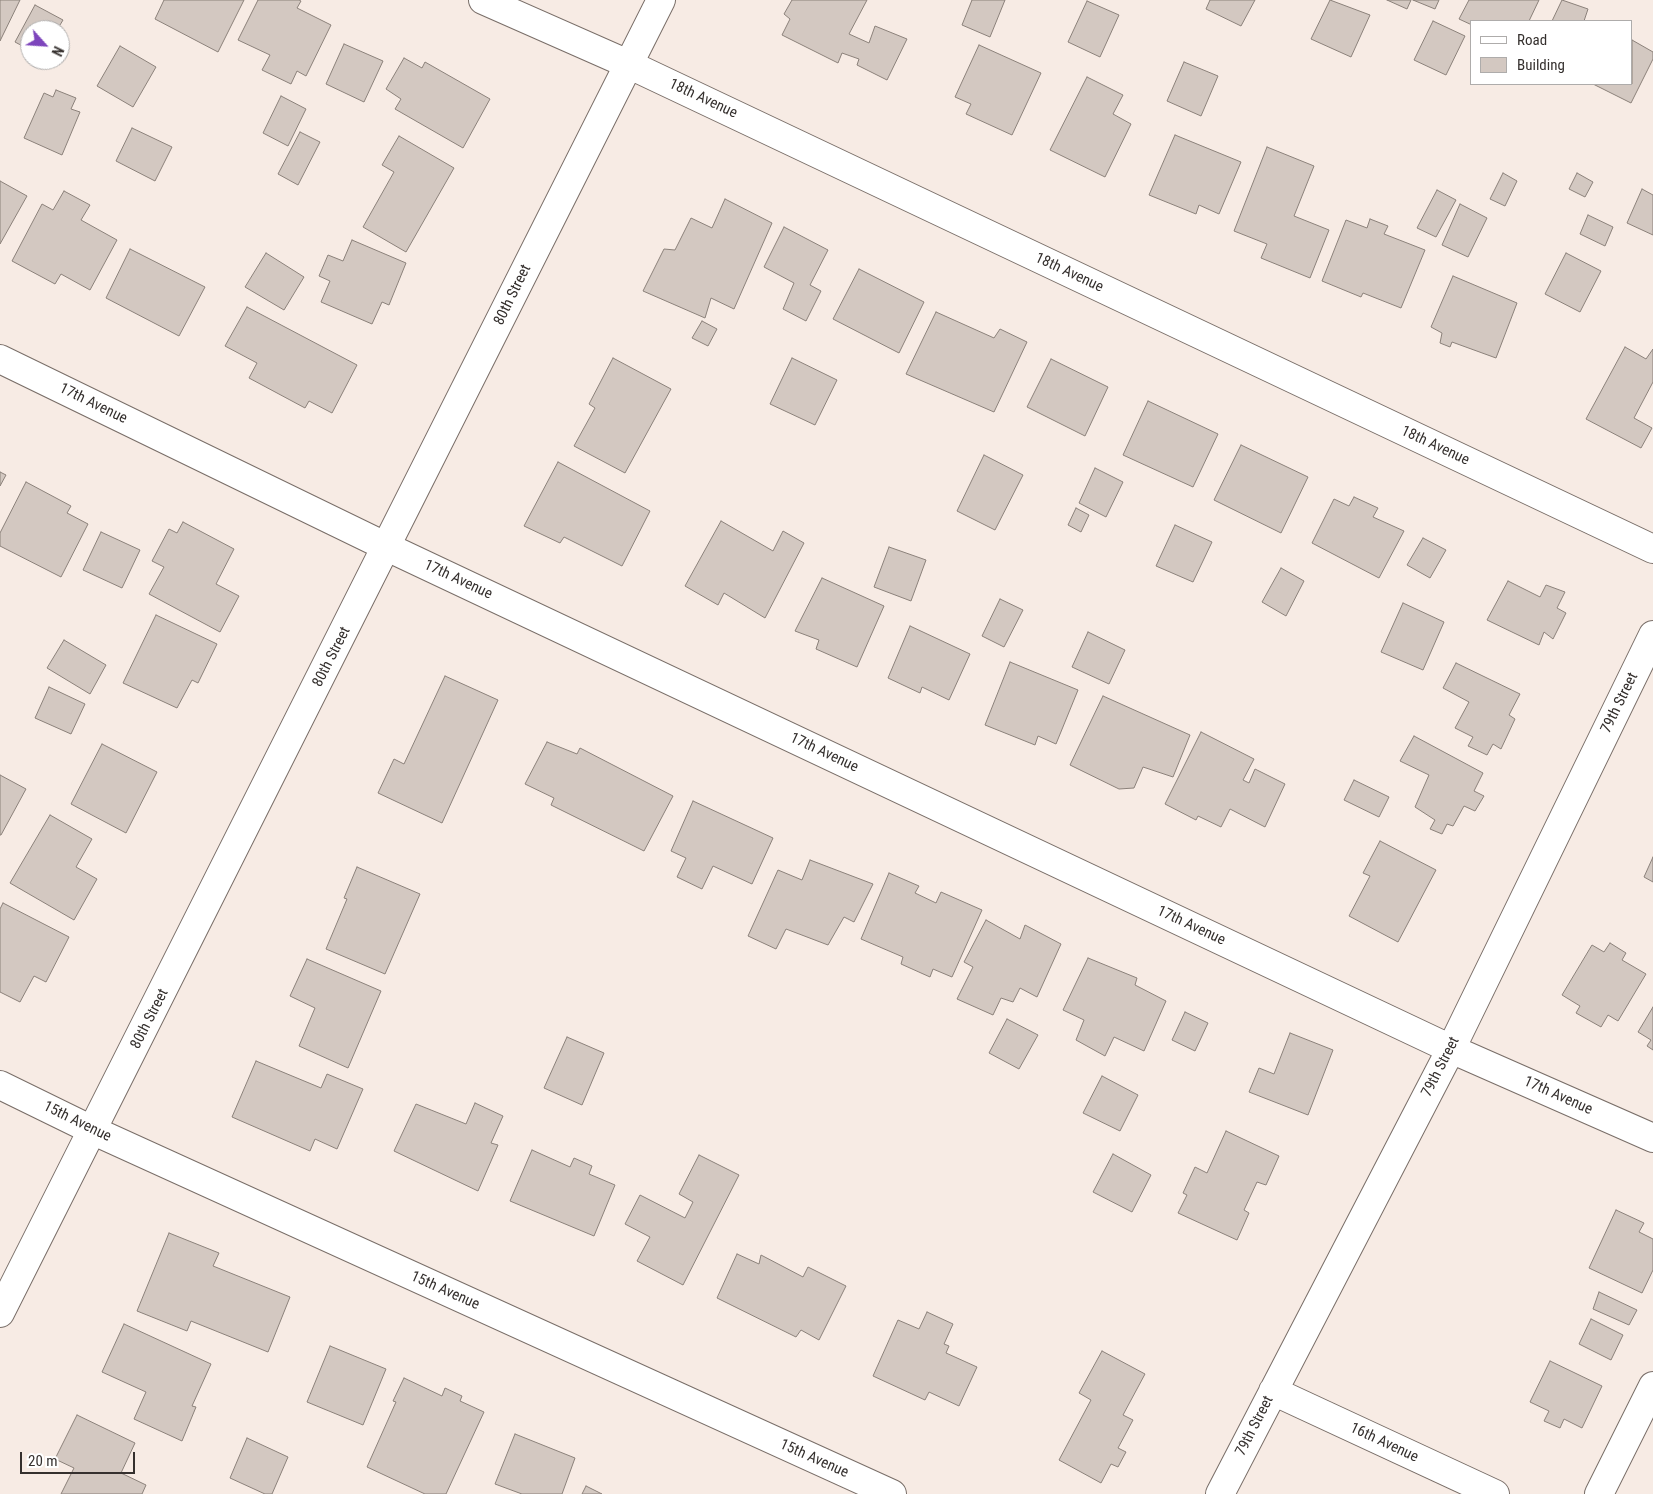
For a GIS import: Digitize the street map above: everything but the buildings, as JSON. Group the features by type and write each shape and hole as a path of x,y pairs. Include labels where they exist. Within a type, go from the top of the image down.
{"street":[{"name":"18th Avenue","path":"483,0 628,64 1653,549"},
{"name":"80th Street","path":"0,1313 94,1130 661,0"},
{"name":"17th Avenue","path":"0,359 387,547 1451,1049 1653,1138"},
{"name":"79th Street","path":"1220,1494 1451,1049 1653,635"},
{"name":"15th Avenue","path":"0,1085 94,1130 892,1494"},
{"path":"1599,1494 1653,1386"},
{"name":"16th Avenue","path":"1273,1391 1495,1494"}]}
